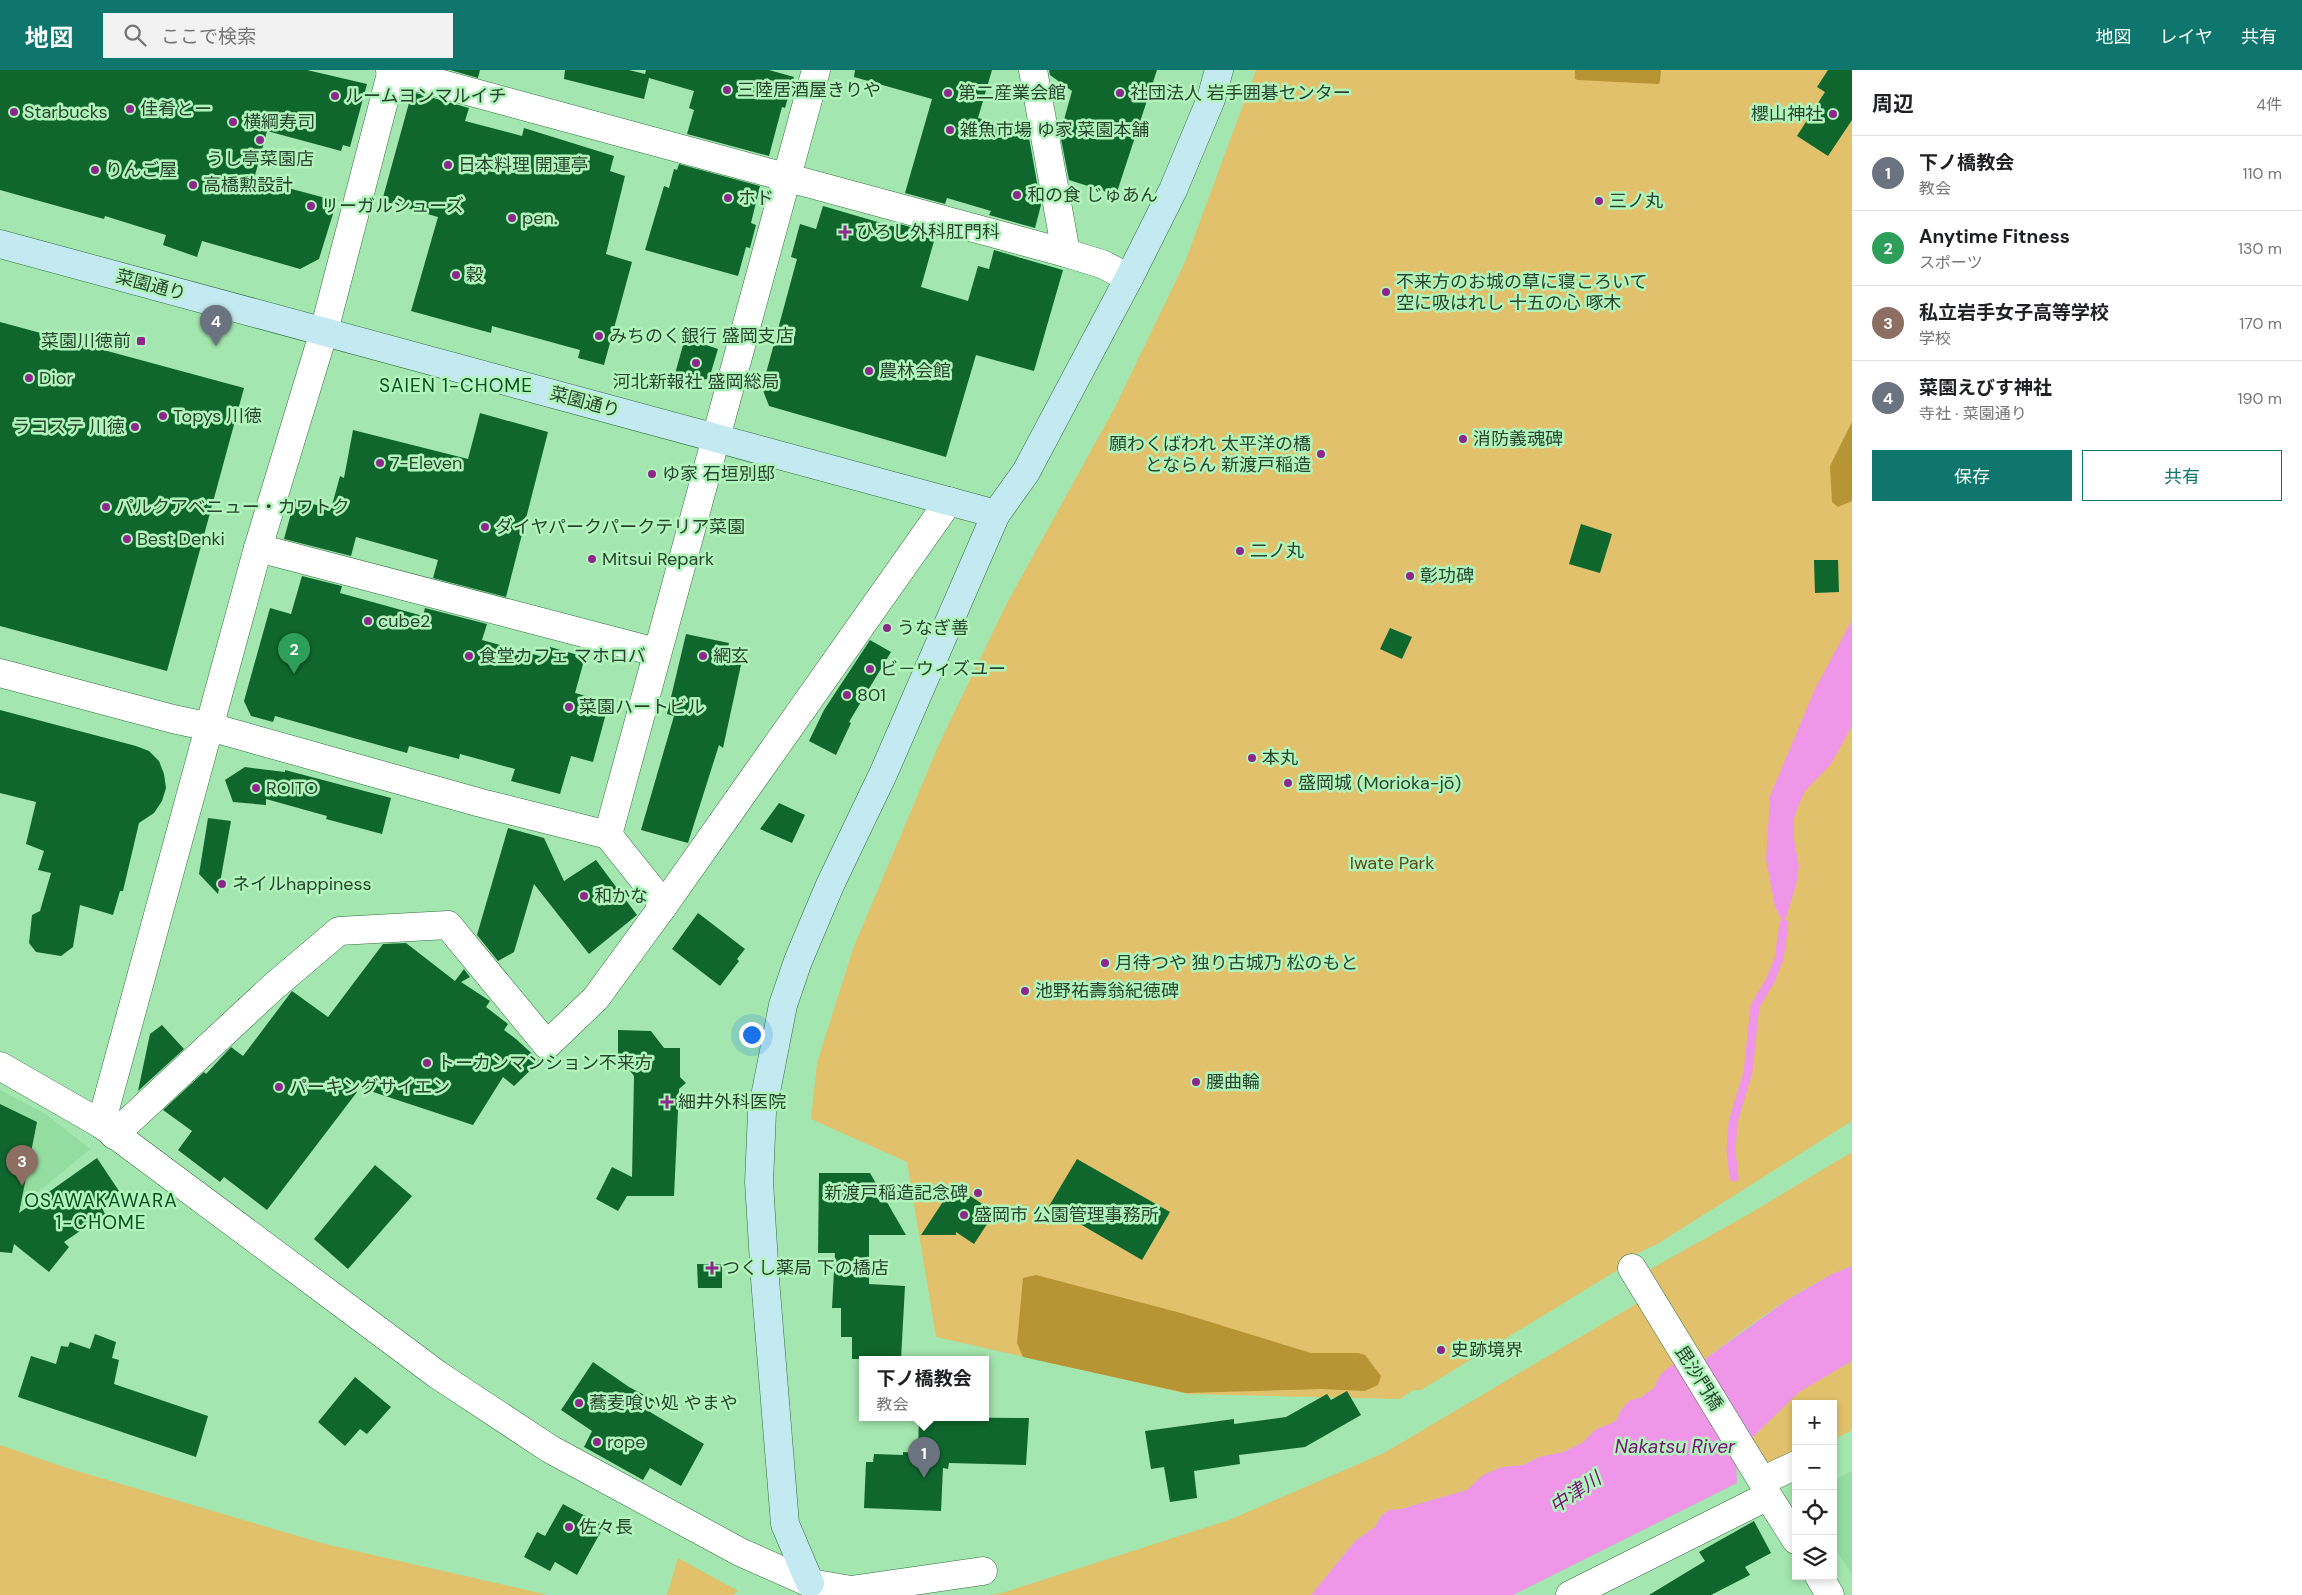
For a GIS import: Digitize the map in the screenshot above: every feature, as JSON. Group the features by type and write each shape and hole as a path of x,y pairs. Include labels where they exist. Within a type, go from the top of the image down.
{"street":[{"path":"107,1129 258,548 324,331 391,70 1066,253 1102,264 1129,278"},
{"path":"608,835 656,652 816,70"},
{"path":"1033,70 1066,253"},
{"path":"814,1589 785,1524 764,1279 759,1182 764,1099 783,1005 798,961 996,514 1026,472 1129,278 1173,190 1211,99 1219,70"},
{"name":"菜園通り","path":"0,244 996,514"},
{"path":"107,1129 339,931 448,925 547,1045 596,998 664,905 949,501"},
{"path":"258,548 656,652"},
{"path":"0,673 173,720 210,727 481,803 608,835 664,905"},
{"path":"0,1066 107,1129 438,1375 550,1449 740,1552 814,1589 851,1590 983,1571"},
{"name":"毘沙門橋","path":"1632,1268 1762,1481 1792,1467"},
{"path":"1570,1595 1768,1496 1793,1535"},
{"path":"1821,1580 1830,1595"}],"shaded area":[{"path":"1575,70 1661,70 1660,82 1658,84 1578,80 1575,79"},
{"path":"1852,422 1852,501 1838,507 1832,502 1830,466"},
{"path":"0,1090 46,1114 90,1149 0,1224"},
{"path":"1036,1275 1181,1313 1311,1353 1358,1353 1365,1355 1381,1376 1378,1385 1365,1391 1321,1389 1186,1393 1023,1357 1017,1343 1023,1278"},
{"path":"1852,1471 1852,1574 1837,1552 1837,1479"}],"green space":[{"name":"Iwate Park","path":"1256,70 1852,70 1852,1121 1659,1243 1630,1257 1626,1265 1421,1390 1413,1390 1400,1399 1188,1394 936,1337 907,1162 811,1119 817,1063 853,949 940,742 1007,603 1114,409 1185,262"},
{"path":"1852,1152 1852,1266 1794,1296 1757,1320 1705,1359 1696,1360 1647,1271 1749,1214"},
{"path":"1643,1300 1678,1362 1660,1375 1654,1388 1640,1398 1630,1400 1621,1410 1616,1421 1595,1430 1582,1443 1563,1452 1539,1457 1523,1465 1502,1467 1483,1475 1467,1490 1401,1509 1389,1510 1381,1516 1375,1527 1355,1541 1311,1595 990,1595 1002,1593 1229,1520 1384,1453"},
{"path":"1852,1361 1852,1430 1837,1438 1837,1400 1792,1400 1792,1461 1764,1469 1748,1444 1799,1392"},
{"path":"0,1445 67,1468 325,1544 548,1595 0,1595"},
{"path":"678,1558 738,1591 733,1595 667,1595"}],"water":[{"path":"1852,620 1852,726 1831,764 1805,791 1797,809 1794,819 1794,840 1799,866 1796,885 1784,924 1775,907 1766,859 1770,796 1815,689"},
{"name":"Nakatsu River","path":"1852,1266 1852,1361 1799,1392 1752,1438 1736,1460 1737,1483 1513,1595 1311,1595 1355,1541 1375,1527 1381,1516 1389,1510 1401,1509 1467,1490 1483,1475 1502,1467 1523,1465 1539,1457 1563,1452 1582,1443 1595,1430 1616,1421 1621,1410 1630,1400 1640,1398 1654,1388 1660,1375 1668,1368 1678,1362 1705,1359 1787,1300 1832,1274"}],"building":[{"path":"0,70 307,70 367,84 350,147 343,145 341,151 267,131 254,179 337,201 319,259 300,269 202,241 197,257 163,245 166,235 105,216 104,219 0,190"},
{"path":"450,70 480,70 478,78"},
{"path":"565,70 629,70 645,74 646,70 769,70 794,77 785,108 782,107 769,156 687,134 694,110 689,108 694,91 649,78 644,99 564,79"},
{"path":"855,70 992,70 978,118 1028,132 1041,205 1035,228 989,215 991,211 947,198 945,204 905,193 932,99 854,77"},
{"path":"1049,70 1157,70 1116,195 1069,180 1060,134 1072,91 1050,75"},
{"name":"櫻山神社","path":"1828,70 1852,70 1852,120 1828,156 1797,136 1825,92 1817,87"},
{"path":"412,92 469,108 465,121 522,136 524,128 614,156 610,171 625,176 606,254 632,262 604,365 578,358 580,350 492,326 491,333 411,311 438,217 382,201"},
{"path":"679,164 760,186 751,223 756,225 750,248 746,247 738,276 645,250 664,186 669,188 674,169 677,170"},
{"path":"823,206 895,227 896,223 936,234 921,287 968,301 978,266 989,269 994,250 1063,270 1034,371 976,355 946,457 769,406 762,388 797,259 791,257 800,224 816,229"},
{"name":"パルクアベニュー・カワトク","path":"0,322 244,388 167,671 0,626"},
{"path":"685,338 718,349 709,379 673,381"},
{"path":"480,413 548,432 506,597 433,578 438,560 356,537 351,556 284,539 295,499 331,509 340,476 344,478 353,430 468,459"},
{"path":"1581,524 1612,534 1600,573 1569,564"},
{"path":"1814,560 1838,560 1839,592 1815,593"},
{"path":"302,576 342,586 340,593 423,616 425,608 487,624 482,640 547,658 550,647 585,657 575,693 609,702 593,762 571,756 560,794 511,781 515,769 460,754 459,759 409,746 407,753 275,716 273,722 251,716 244,701 270,608 291,614"},
{"path":"1390,628 1412,637 1402,659 1380,649"},
{"path":"686,634 729,643 728,648 744,651 723,748 719,745 688,843 641,830 674,716 667,714"},
{"path":"870,640 891,652 849,722 851,723 836,755 809,741 824,710"},
{"path":"0,710 149,751 159,761 164,774 166,788 162,801 154,813 139,823 123,891 120,891 113,915 80,905 73,947 61,956 36,952 29,943 32,915 40,911 51,873 38,870 44,851 26,844 36,802 0,793"},
{"path":"245,767 285,772 285,770 391,798 382,834 326,819 327,816 266,799 266,805 233,802 225,780"},
{"path":"779,803 805,815 792,843 760,829"},
{"path":"208,818 231,821 218,894 199,874"},
{"path":"508,828 544,838 564,881 596,860 637,915 589,954 534,884 514,952 498,961 477,935"},
{"path":"698,913 745,949 737,959 739,961 720,986 672,949"},
{"name":"パーキングサイエン","path":"406,943 455,981 464,969 470,977 461,982 490,1001 486,1007 508,1024 504,1030 540,1061 514,1086 503,1077 473,1125 349,1084 357,1092 267,1210 224,1177 220,1182 178,1150 192,1131 163,1110 204,1072 206,1074 231,1047 243,1056 292,991 328,1017 383,944"},
{"path":"162,1025 184,1049 138,1091 150,1034"},
{"path":"618,1030 651,1031 664,1048 680,1048 680,1077 686,1083 679,1089 674,1196 627,1196 618,1211 596,1199 612,1167 632,1177 634,1076 618,1055"},
{"path":"0,1104 37,1122 19,1213 97,1158 119,1191 100,1204 105,1214 64,1242 69,1247 49,1272 14,1244 12,1253 0,1252"},
{"path":"1077,1159 1170,1212 1142,1260 1049,1206"},
{"path":"375,1165 412,1196 348,1269 314,1239"},
{"path":"819,1173 870,1173 906,1235 869,1235 869,1284 905,1286 901,1356 859,1356 859,1359 852,1359 852,1337 841,1337 841,1308 832,1308 835,1253 818,1253"},
{"name":"盛岡市 公園管理事務所","path":"956,1182 956,1187 995,1212 974,1244 956,1232 956,1235 921,1235"},
{"path":"697,1264 722,1264 722,1288 698,1288"},
{"path":"95,1334 116,1342 112,1358 119,1360 114,1384 208,1416 196,1457 18,1397 31,1356 56,1364 61,1346 68,1347 70,1342 90,1349"},
{"path":"593,1362 629,1387 656,1401 650,1412 704,1444 681,1486 650,1468 643,1480 584,1447 592,1431 561,1410"},
{"path":"355,1377 391,1407 367,1434 360,1429 345,1446 318,1422"},
{"path":"1347,1391 1361,1415 1305,1447 1239,1455 1240,1464 1194,1471 1197,1498 1170,1502 1164,1467 1151,1469 1145,1431 1234,1419 1234,1424 1286,1417 1327,1394 1331,1400"},
{"path":"989,1418 1029,1418 1026,1465 949,1463 948,1469 943,1468 941,1511 864,1508 866,1462 873,1462 874,1454 903,1455 903,1452 918,1453 919,1421 989,1421"},
{"path":"563,1504 604,1526 577,1575 555,1562 550,1571 524,1557 537,1532 545,1536"},
{"path":"1754,1521 1771,1553 1745,1567 1750,1575 1711,1595 1649,1595 1705,1561 1699,1552"}],"waterway":[{"path":"1734,1177 1731,1151 1733,1122 1748,1072 1755,1006 1770,981 1779,959 1784,924"}],"place":[{"name":"三陸居酒屋きりや","path":"727,90"},
{"name":"第二産業会館","path":"948,93"},
{"name":"社団法人 岩手囲碁センター","path":"1120,93"},
{"name":"ルームヨンマルイチ","path":"335,96"},
{"name":"佳肴とー","path":"130,109"},
{"name":"Starbucks","path":"14,112"},
{"name":"櫻山神社","path":"1833,114"},
{"name":"横綱寿司","path":"233,122"},
{"name":"雑魚市場 ゆ家 菜園本舗","path":"950,130"},
{"name":"うし亭菜園店","path":"260,140"},
{"name":"日本料理 開運亭","path":"448,165"},
{"name":"りんご屋","path":"95,170"},
{"name":"高橋勲設計","path":"193,185"},
{"name":"和の食 じゅあん","path":"1017,195"},
{"name":"ホド","path":"728,198"},
{"name":"三ノ丸","path":"1599,201"},
{"name":"リーガルシューズ","path":"311,206"},
{"name":"pen.","path":"512,218"},
{"name":"ひろし外科肛門科","path":"845,232"},
{"name":"穀","path":"456,275"},
{"name":"不来方のお城の草に寝ころいて 空に吸はれし 十五の心 啄木","path":"1386,292"},
{"name":"みちのく銀行 盛岡支店","path":"599,336"},
{"name":"菜園川徳前","path":"141,341"},
{"name":"菜園えびす神社","path":"216,346"},
{"name":"河北新報社 盛岡総局","path":"696,363"},
{"name":"農林会館","path":"869,371"},
{"name":"Dior","path":"29,378"},
{"name":"Topys 川徳","path":"163,416"},
{"name":"ラコステ 川徳","path":"135,427"},
{"name":"消防義魂碑","path":"1463,439"},
{"name":"願わくばわれ 太平洋の橋 とならん 新渡戸稲造","path":"1321,454"},
{"name":"7-Eleven","path":"380,463"},
{"name":"ゆ家 石垣別邸","path":"652,474"},
{"name":"パルクアベニュー・カワトク","path":"106,507"},
{"name":"ダイヤパークパークテリア菜園","path":"485,527"},
{"name":"Best Denki","path":"127,539"},
{"name":"二ノ丸","path":"1240,551"},
{"name":"Mitsui Repark","path":"592,559"},
{"name":"彰功碑","path":"1410,576"},
{"name":"cube2","path":"368,621"},
{"name":"うなぎ善","path":"887,628"},
{"name":"食堂カフェ マホロバ","path":"469,656"},
{"name":"網玄","path":"703,656"},
{"name":"ビ－ウィズユー","path":"870,669"},
{"name":"Anytime Fitness","path":"294,674"},
{"name":"801","path":"847,695"},
{"name":"菜園ハートビル","path":"569,707"},
{"name":"本丸","path":"1252,758"},
{"name":"盛岡城 (Morioka-jō)","path":"1288,783"},
{"name":"ROITO","path":"256,788"},
{"name":"ネイルhappiness","path":"222,884"},
{"name":"和かな","path":"584,896"},
{"name":"月待つや 独り古城乃 松のもと","path":"1105,963"},
{"name":"池野祐壽翁紀徳碑","path":"1025,991"},
{"name":"トーカンマンション不来方","path":"427,1063"},
{"name":"腰曲輪","path":"1196,1082"},
{"name":"パーキングサイエン","path":"279,1087"},
{"name":"細井外科医院","path":"667,1102"},
{"name":"私立岩手女子高等学校","path":"22,1186"},
{"name":"新渡戸稲造記念碑","path":"978,1193"},
{"name":"盛岡市 公園管理事務所","path":"964,1215"},
{"name":"つくし薬局 下の橋店","path":"712,1268"},
{"name":"史跡境界","path":"1441,1350"},
{"name":"蕎麦喰い処 やまや","path":"579,1403"},
{"name":"rope","path":"597,1442"},
{"name":"下ノ橋教会","path":"924,1478"},
{"name":"佐々長","path":"569,1527"}],"district":[{"name":"SAIEN 1-CHOME","path":"456,385"},
{"name":"OSAWAKAWARA 1-CHOME","path":"101,1211"}],"water label":[{"name":"中津川","path":"1575,1492"}]}
